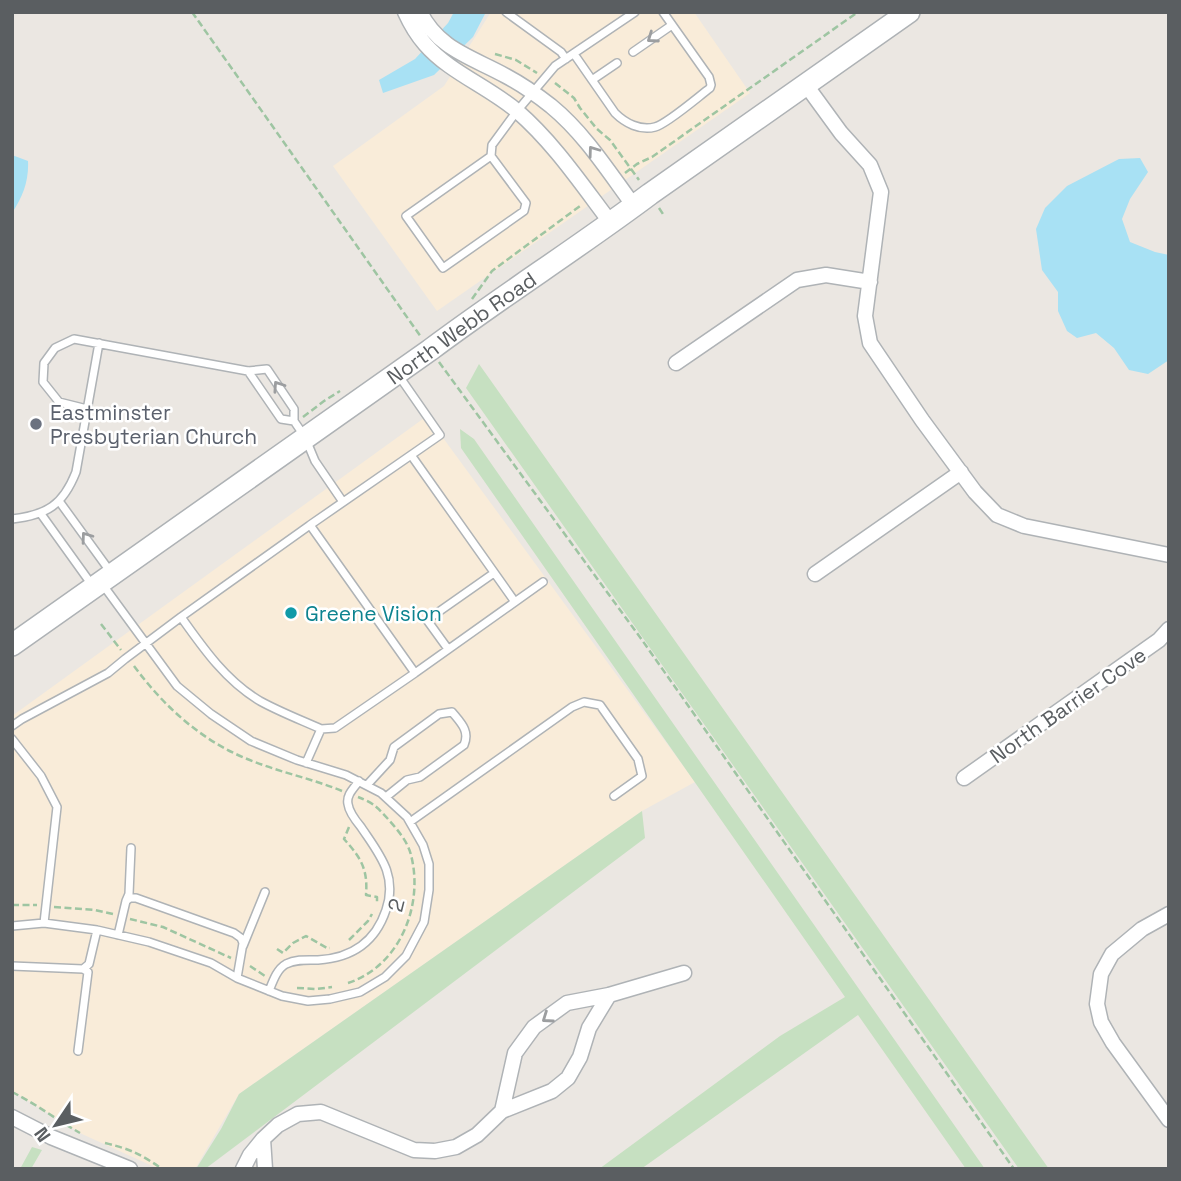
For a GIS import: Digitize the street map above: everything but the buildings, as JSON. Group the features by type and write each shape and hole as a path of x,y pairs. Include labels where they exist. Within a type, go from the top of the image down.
{"main road":[{"name":"North Webb Road","path":"12,645 102,581 298,427 397,373 909,12"}],"street":[{"path":"405,12 430,39 517,111 552,146 611,223"},
{"path":"420,12 430,39"},
{"path":"456,60 505,75 549,105 585,140 634,206"},
{"path":"806,85 870,165 881,192 865,316 870,343 975,492 997,515 1024,526 1169,555"},
{"path":"677,363 797,280 825,275 870,282"},
{"path":"814,574 961,472"},
{"name":"North Barrier Cove","path":"964,778 1159,640 1169,629"},
{"path":"1169,914 1142,929 1112,954 1101,974 1097,1004 1101,1022 1112,1043 1169,1119"},
{"path":"502,1111 515,1054 534,1027 568,1003 609,995 684,973"},
{"path":"243,1169 263,1139 278,1125 298,1114 321,1112 414,1150 435,1152 456,1147 477,1135 502,1111 552,1091 568,1079 580,1057 589,1028 609,995"},
{"path":"12,1117 111,1166 130,1169"},
{"path":"263,1139 264,1169"}],"lane":[{"path":"506,12 570,57 592,80 622,120 643,127 655,127 710,89 711,85 709,78 663,12"},
{"path":"491,156 406,216 443,268 524,211 526,203 491,156 492,145 517,111 555,66 635,12"},
{"path":"633,52 672,25"},
{"path":"592,80 617,63"},
{"path":"87,409 59,402 43,382 44,363 55,348 74,339 247,371 267,369 294,409 298,427 315,461 343,502"},
{"path":"12,519 41,514 60,501 71,485 76,472 99,343"},
{"path":"247,371 281,419 298,427"},
{"path":"12,726 108,673 181,617 440,435 397,373"},
{"path":"411,455 515,602"},
{"path":"60,501 102,581"},
{"path":"12,926 44,923 97,930 149,942 211,962 237,978 282,996 308,1001 360,992 385,977 406,956 424,922 429,890 429,864 424,845 410,822 386,797 346,775 306,763 251,741 211,714 177,686 102,581 41,514"},
{"path":"310,525 415,673"},
{"path":"448,649 427,620 494,573"},
{"path":"181,617 210,657 257,699 321,729 335,728 543,582"},
{"path":"410,822 572,707 584,702 600,705 638,759 642,776 614,796"},
{"path":"367,785 390,760 394,747 439,714 452,712 466,731 464,746 420,777 407,780 386,797"},
{"path":"306,763 321,729"},
{"path":"12,739 41,776 57,807 44,923"},
{"path":"268,990 278,971 286,964 333,958 360,948 373,934 385,914 390,893 386,867 347,802 349,793 359,781"},
{"path":"118,935 129,894 131,848"},
{"path":"237,978 243,946 265,892"},
{"path":"125,901 136,898 234,933 241,938 243,946"},
{"path":"83,970 89,964 97,930"},
{"path":"12,966 88,972 78,1051"}],"path":[{"path":"192,12 421,337"},
{"path":"615,181 858,12"},
{"path":"471,300 492,271 592,198"},
{"path":"442,366 642,640 1014,1169"},
{"path":"298,427 324,401 343,390"},
{"name":"2","path":"12,905 95,910 163,927 241,962 283,987 316,989 358,980 377,967 394,950 414,906 416,885 411,852 396,828 373,803 326,784 254,762 223,748 184,722 147,684 102,624"},
{"path":"343,944 351,940 377,907 377,897 366,895 368,880 364,866 358,854 344,839 346,831 366,800"},
{"path":"277,949 283,953 306,936 327,948 335,948"},
{"path":"12,1092 38,1105 58,1121 82,1134"},
{"path":"100,1142 127,1148 162,1169"}],"shaded area":[{"path":"491,12 694,12 750,93 437,311 333,166 444,86"},
{"path":"427,416 695,782 642,811 239,1094 195,1169 159,1169 82,1134 12,1091 12,716"}],"green space":[{"path":"479,364 1049,1169 1019,1169 466,388"},
{"path":"460,429 474,439 985,1169 966,1169 858,1015 641,1169 599,1169 780,1036 845,997 461,448"},
{"path":"642,811 645,838 205,1169 196,1169 239,1094"},
{"path":"32,1147 42,1150 31,1169 20,1169"}],"water":[{"path":"454,12 486,12 473,37 434,75 383,93 379,80 415,59 448,23"},
{"path":"12,155 28,161 28,168 25,188 12,213"},
{"path":"1140,158 1148,172 1130,199 1122,219 1130,242 1169,255 1169,360 1148,374 1129,370 1114,348 1096,333 1077,338 1067,331 1058,311 1058,292 1042,270 1036,229 1045,208 1067,186 1119,159"}],"place":[{"name":"Eastminster Presbyterian Church","path":"36,424"},
{"name":"Greene Vision","path":"291,613"}]}
